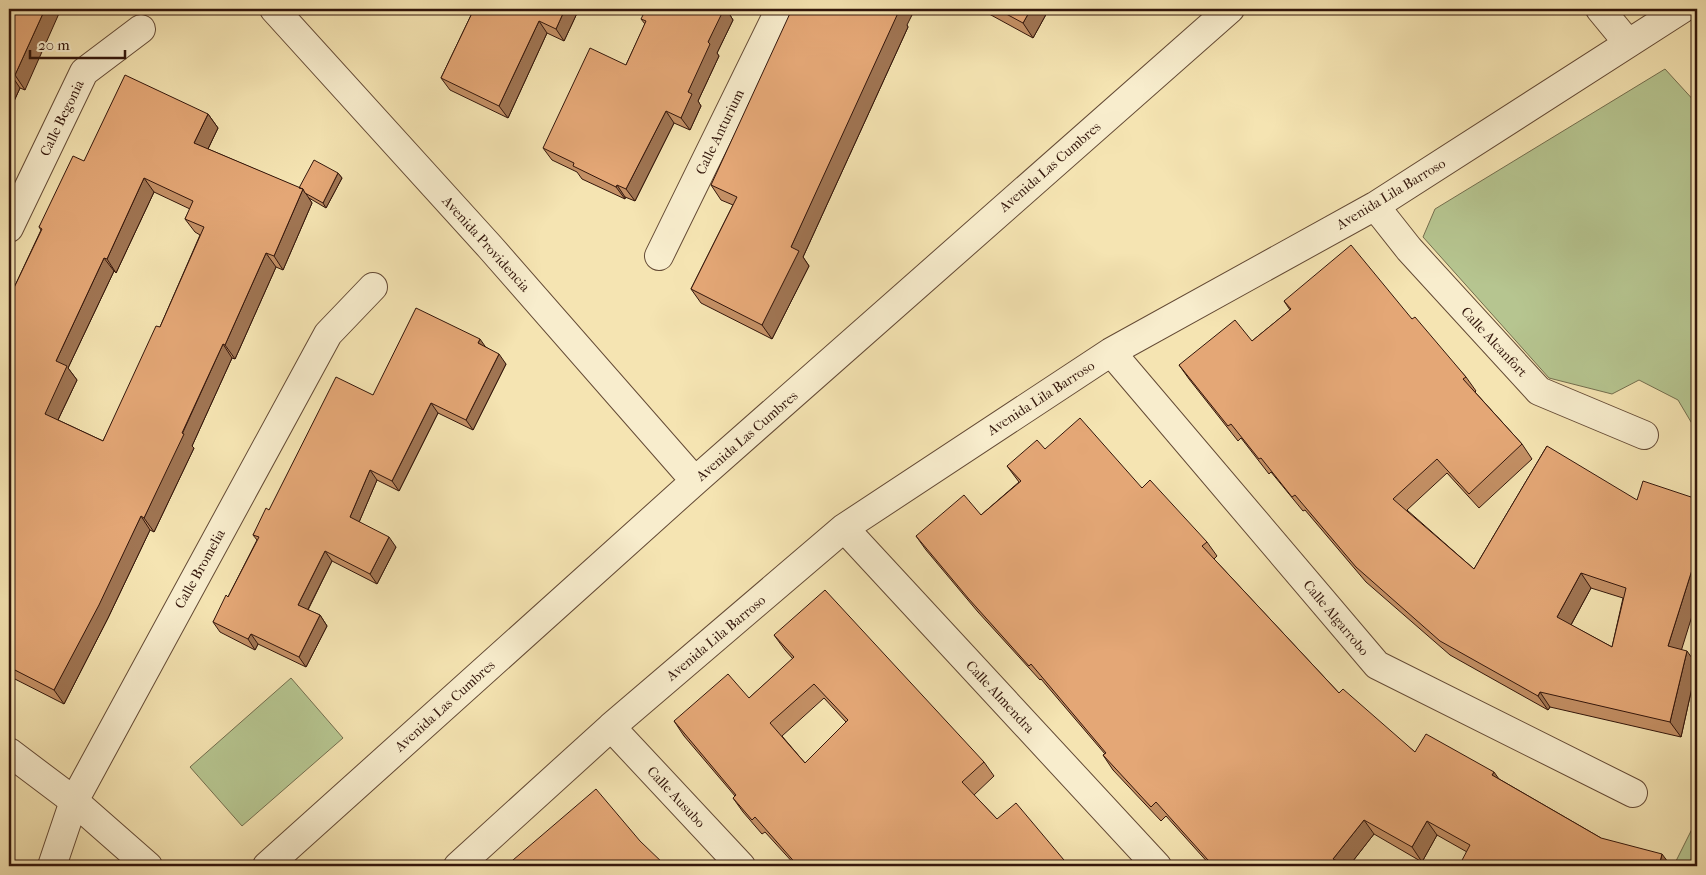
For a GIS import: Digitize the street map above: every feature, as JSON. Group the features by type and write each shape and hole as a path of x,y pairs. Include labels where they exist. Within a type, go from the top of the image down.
{"street":[{"name":"Avenida Providencia","path":"274,9 497,255 695,481"},
{"name":"Calle Anturium","path":"660,256 780,9"},
{"name":"Avenida Las Cumbres","path":"267,866 695,481 1230,9"},
{"path":"1600,9 1628,43"},
{"name":"Avenida Lila Barroso","path":"458,866 611,727 844,528 1111,352 1375,206 1682,9"},
{"name":"Calle Begonia","path":"9,228 84,72 141,29"},
{"name":"Calle Alcanfort","path":"1375,206 1409,250 1539,390 1644,435"},
{"name":"Calle Bromelia","path":"52,866 74,801 328,334 373,287"},
{"name":"Calle Algarrobo","path":"1111,352 1377,665 1633,793"},
{"name":"Calle Almendra","path":"844,528 1157,866"},
{"name":"Calle Ausubo","path":"611,727 741,866"},
{"path":"9,752 74,801 148,866"}],"green space":[{"path":"1665,69 1697,104 1697,432 1678,400 1639,380 1612,394 1549,378 1423,237 1435,209"},
{"path":"291,678 343,738 242,826 190,767"},
{"path":"1697,819 1697,866 1680,866 1676,861"}],"building":[{"path":"9,9 45,9 15,75 10,73 9,76"},
{"path":"474,9 565,9 556,29 539,21 499,106 441,78"},
{"path":"646,9 724,9 708,42 710,44 688,92 692,94 681,118 666,111 626,189 617,185 616,187 573,166 574,163 543,148 590,48 626,65 646,21 641,19"},
{"path":"792,9 897,9 898,13 791,247 799,251 762,325 691,289 737,197 711,185"},
{"path":"997,9 1031,9 1023,23"},
{"path":"125,75 208,114 194,143 303,189 274,256 266,253 144,518 141,516 99,605 54,690 9,667 9,637 11,633 9,632 9,291 12,292 42,229 39,227 73,156 84,161","holes":["144,178 193,201 185,219 204,227 160,327 156,326 103,441 45,414 67,366 56,361 104,258 107,259"]},
{"path":"314,160 338,173 323,203 299,188"},
{"path":"1351,245 1412,319 1415,317 1466,377 1463,379 1522,444 1469,494 1437,459 1393,499 1474,569 1547,446 1637,500 1643,481 1697,499 1697,554 1668,646 1687,651 1670,722 1540,692 1538,696 1440,641 1356,567 1295,495 1292,497 1231,424 1228,426 1179,365 1235,320 1252,341 1291,309 1284,301","holes":["1581,573 1626,588 1612,647 1557,617"]},
{"path":"416,308 480,339 478,343 499,354 466,420 431,403 392,481 370,470 350,517 389,537 370,574 325,551 298,605 320,615 299,657 251,634 248,639 213,622 259,537 253,535 266,508 269,510 336,377 373,395"},
{"path":"1080,418 1142,488 1150,480 1207,542 1202,546 1339,693 1343,689 1415,752 1426,734 1494,772 1492,775 1601,838 1662,854 1659,866 1459,866 1470,845 1427,821 1412,847 1364,820 1333,859 1347,866 1216,866 1208,860 1156,802 1151,807 1103,755 1106,753 1031,664 1029,666 916,536 964,495 981,515 1021,481 1007,466 1037,440 1045,449"},
{"path":"825,590 984,762 962,782 997,819 1016,803 1069,866 798,866 755,817 752,820 733,798 736,795 674,721 728,674 749,698 794,657 774,635","holes":["814,684 848,720 805,763 770,723"]},
{"path":"596,789 640,841 666,866 506,866"}]}
